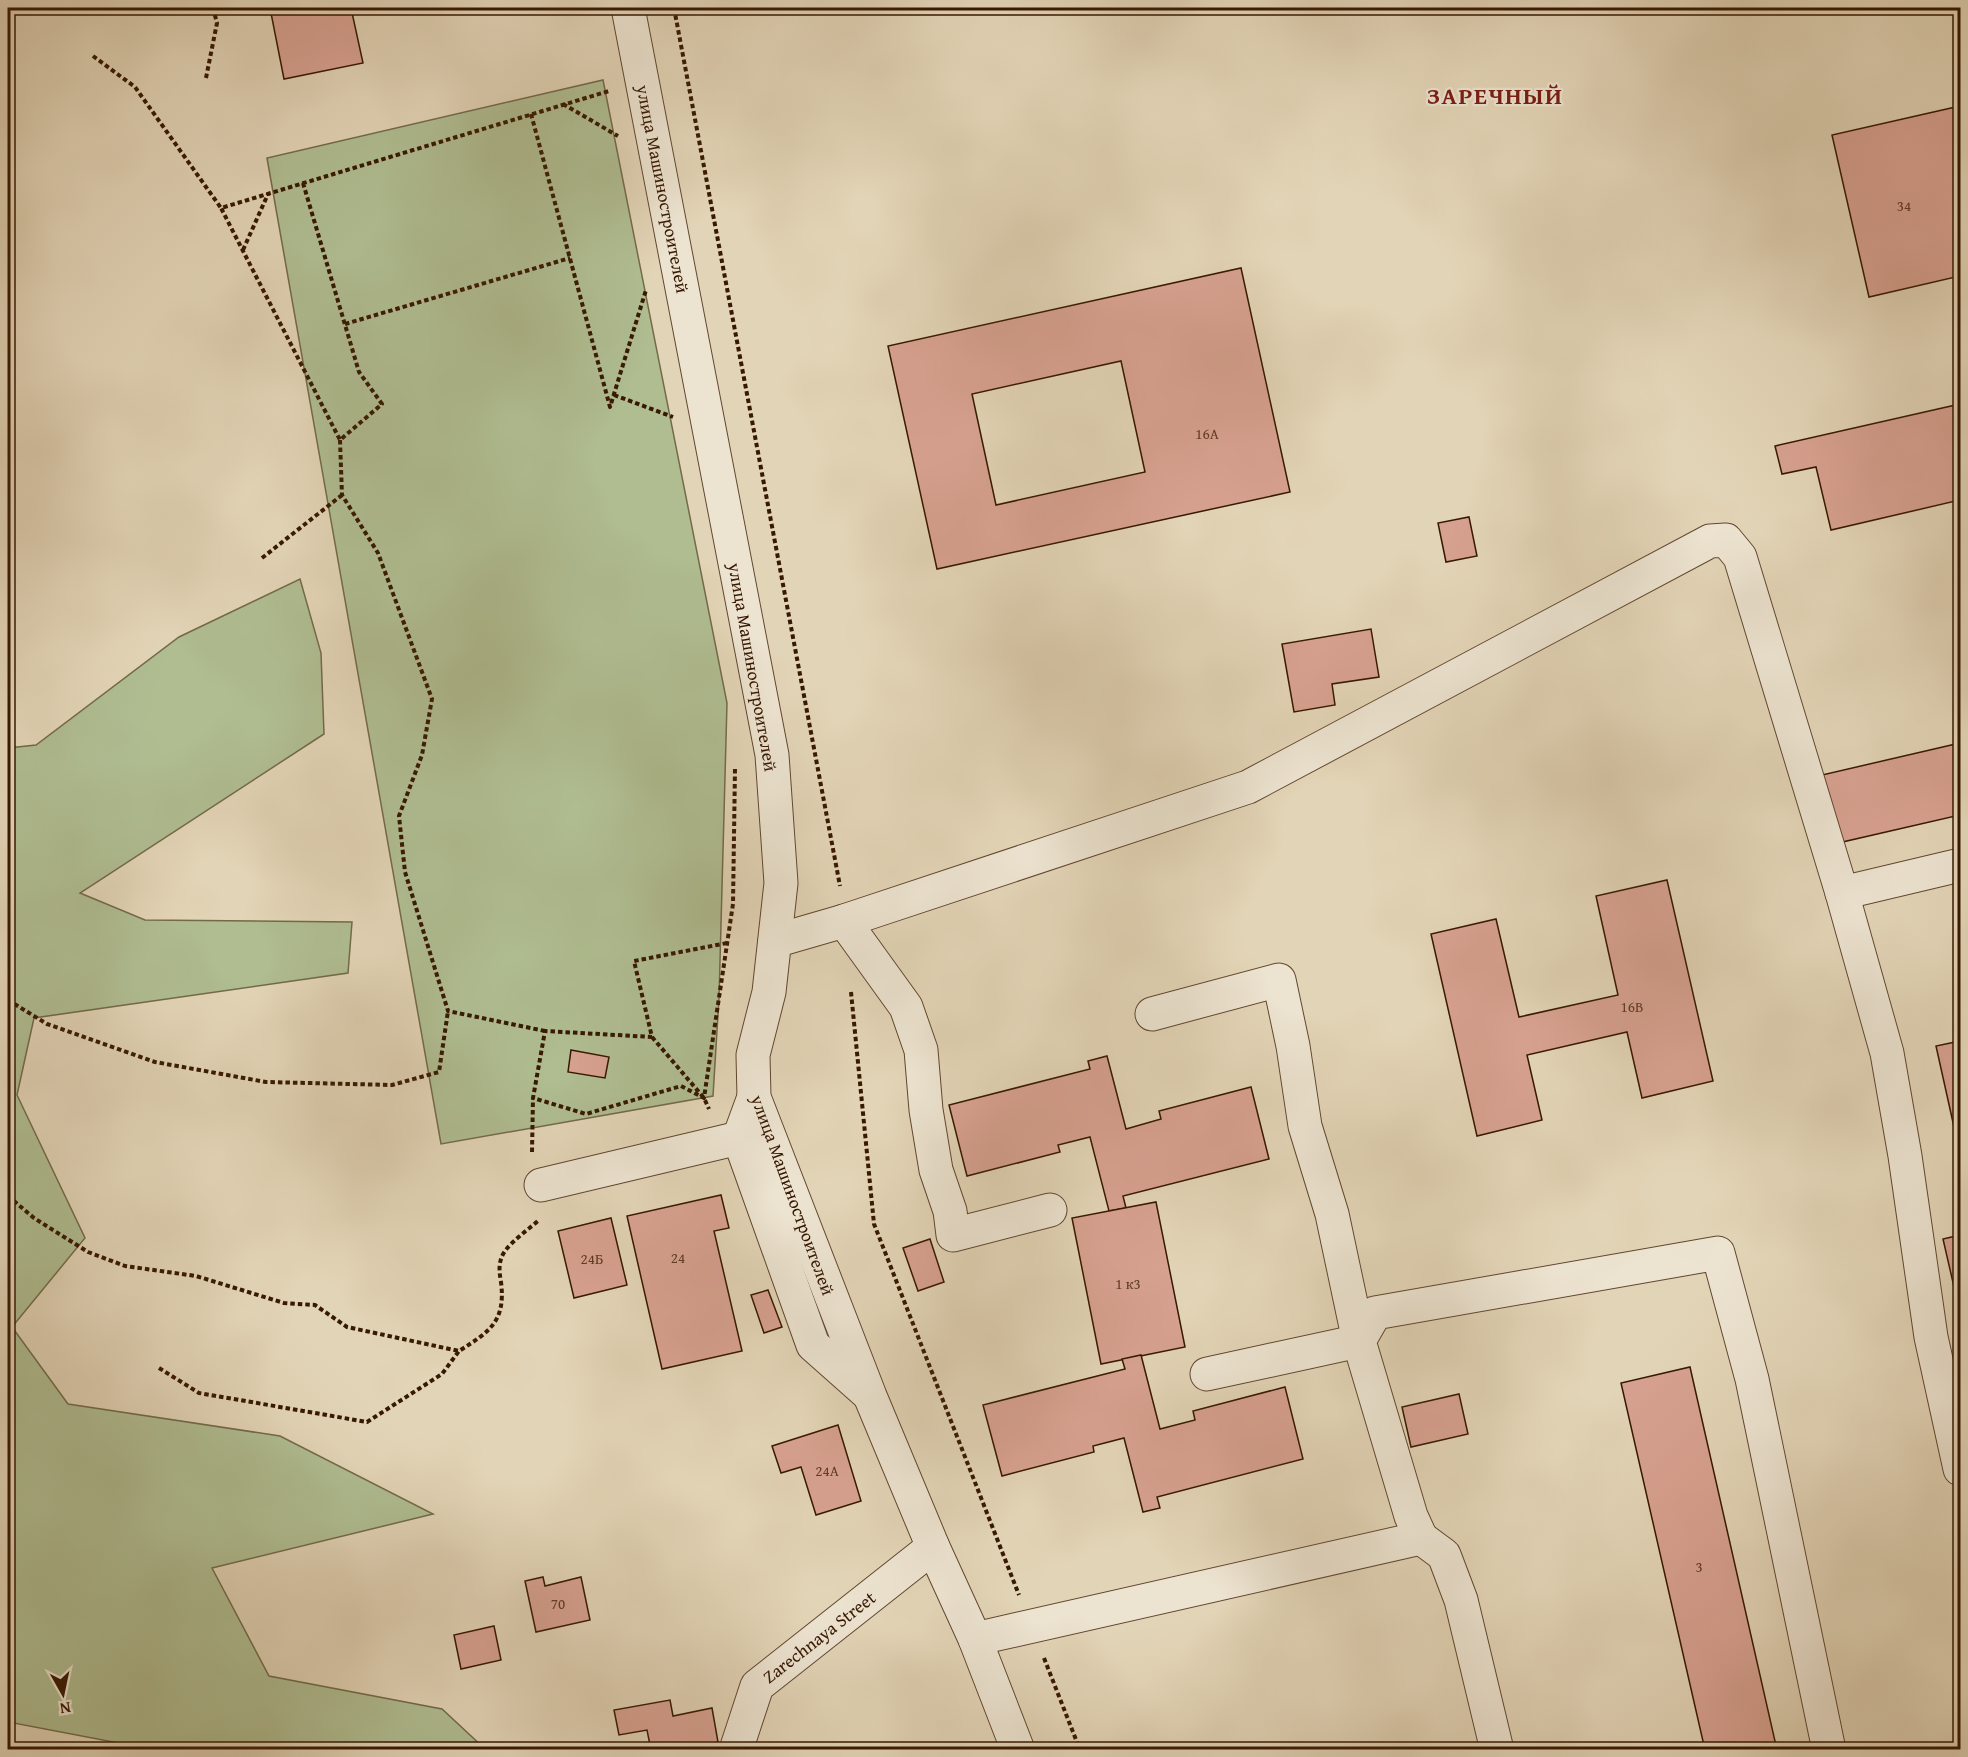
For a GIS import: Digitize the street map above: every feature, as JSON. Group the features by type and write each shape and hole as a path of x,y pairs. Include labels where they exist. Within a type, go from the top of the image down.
{"street":[{"name":"улица Машиностроителей","path":"628,8 772,755 781,883 769,992 753,1055 754,1097 870,1396 975,1639 1018,1749"},
{"path":"775,941 844,921 1248,787 1710,541 1726,540 1740,557 1842,893 1887,1053 1905,1156 1931,1337 1960,1468"},
{"path":"1842,893 1960,866"},
{"path":"844,921 906,1007 921,1050 926,1110 936,1170 950,1210 953,1235 1050,1210"},
{"path":"1152,1014 1279,980 1293,1046 1305,1126 1332,1214 1359,1341 1411,1516 1420,1538 1444,1555 1461,1600 1497,1749"},
{"path":"754,1097 739,1138 813,1346 870,1396"},
{"path":"541,1185 739,1138"},
{"path":"1207,1374 1359,1341 1375,1313 1718,1253 1752,1379 1829,1749"},
{"path":"975,1639 1420,1538"},
{"name":"Zarechnaya Street","path":"736,1749 757,1686 933,1546"}],"path":[{"path":"206,78 217,23 213,8"},
{"path":"674,8 840,888 844,921"},
{"path":"8,1000 46,1024 155,1062 266,1082 392,1085 439,1072 448,1011 405,872 399,816 422,755 432,699 378,553 342,495 340,440 221,208 135,87 93,56"},
{"path":"221,208 620,87"},
{"path":"563,104 622,139"},
{"path":"531,114 610,407 648,283"},
{"path":"303,183 359,372 382,404 340,440"},
{"path":"243,250 268,194"},
{"path":"345,324 570,258"},
{"path":"614,394 677,419"},
{"path":"262,558 342,495"},
{"path":"533,1098 586,1114 681,1086 704,1098 733,904 735,764"},
{"path":"448,1011 545,1031 652,1037 634,961 727,943"},
{"path":"851,991 874,1224 1080,1749"},
{"path":"159,1368 199,1393 367,1422 442,1374 459,1351 484,1335 500,1316 502,1290 499,1266 505,1251 548,1212 532,1150 533,1098 545,1031"},
{"path":"8,1196 34,1218 88,1252 125,1266 196,1276 284,1303 315,1305 347,1327 459,1351"}],"green space":[{"path":"603,80 727,703 719,998 713,1096 441,1144 267,158"},
{"path":"300,579 321,653 324,734 80,893 145,920 352,922 348,973 34,1018 17,1095 85,1238 12,1327 68,1404 280,1436 433,1514 212,1568 269,1676 442,1709 485,1749 150,1749 8,1722 8,748 36,745 179,637"}],"building":[{"path":"270,8 351,8 363,63 284,79"},
{"path":"1960,106 1960,276 1869,297 1832,135"},
{"path":"1241,268 1290,492 937,569 888,346","holes":["1121,361 1145,472 996,505 972,394"]},
{"path":"1960,404 1960,500 1831,530 1816,467 1782,474 1775,446"},
{"path":"1469,517 1477,556 1446,562 1438,523"},
{"path":"1371,629 1379,677 1332,684 1335,705 1294,712 1282,644"},
{"path":"1960,743 1960,815 1838,843 1822,775"},
{"path":"1667,880 1713,1081 1642,1098 1627,1032 1527,1055 1542,1120 1477,1136 1431,934 1496,919 1519,1017 1618,995 1596,896"},
{"path":"1960,1041 1960,1154 1936,1046"},
{"path":"571,1050 609,1057 605,1078 568,1072"},
{"path":"1107,1056 1126,1129 1161,1119 1159,1111 1251,1087 1269,1159 1123,1196 1126,1208 1109,1211 1090,1137 1058,1145 1060,1152 967,1176 949,1105 1090,1069 1088,1061"},
{"path":"721,1195 729,1228 714,1231 742,1351 662,1369 627,1216"},
{"path":"1156,1202 1185,1347 1101,1364 1072,1218"},
{"path":"611,1218 627,1285 574,1298 558,1231"},
{"path":"1960,1235 1960,1313 1943,1239"},
{"path":"930,1239 944,1282 918,1291 903,1248"},
{"path":"768,1290 782,1327 764,1333 751,1295"},
{"path":"1141,1355 1160,1429 1195,1420 1193,1411 1285,1387 1303,1459 1157,1497 1160,1508 1143,1512 1124,1438 1093,1446 1094,1452 1002,1476 983,1405 1125,1369 1122,1359"},
{"path":"1690,1367 1777,1750 1705,1750 1621,1383"},
{"path":"1459,1394 1468,1434 1411,1447 1402,1407"},
{"path":"838,1425 861,1501 816,1515 801,1467 781,1473 772,1446"},
{"path":"543,1577 545,1586 581,1577 590,1620 536,1632 525,1581"},
{"path":"494,1626 501,1660 461,1669 454,1635"},
{"path":"670,1700 673,1716 712,1708 718,1742 682,1750 651,1750 647,1730 619,1735 614,1710"}],"district":[{"name":"ЗАРЕЧНЫЙ","path":"1495,95"}]}
